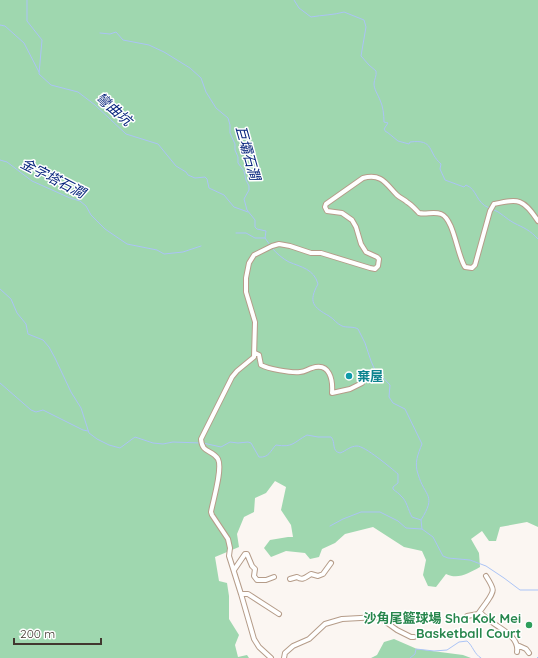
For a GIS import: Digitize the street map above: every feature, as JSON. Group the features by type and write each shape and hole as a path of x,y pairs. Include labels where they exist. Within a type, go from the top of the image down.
{"street":[{"path":"271,658 259,647 254,639 242,594 229,556 230,548 228,537 213,518 211,512 219,472 218,461 215,456 204,449 201,445 201,439 232,377 237,371 253,359 255,353 255,322 246,292 246,278 249,263 254,255 279,244 311,253 321,253 375,269 378,266 379,259 366,252 361,244 354,223 342,213 327,211 325,207 326,204 363,178 374,176 382,179 390,186 397,196 407,201 419,213 434,212 444,216 449,222 465,268 472,268 475,265 491,209 494,204 511,200 521,201 532,210 538,221"},
{"path":"255,353 259,355 261,365 267,368 301,372 314,367 325,368 329,372 333,382 332,393 350,389 362,383"},
{"path":"234,570 245,554 247,554 252,566 255,569 254,576 257,580 266,580 274,577"},
{"path":"290,579 297,577 303,579 311,574 321,576 331,563"},
{"path":"467,616 480,612 494,590 486,576"},
{"path":"242,594 248,594 279,614"},
{"path":"480,612 489,622 511,636 516,641 516,652"},
{"path":"284,658 285,653 293,646 309,639 325,624 342,619 379,617 397,630 414,637"},
{"path":"517,645 526,649 529,653"}],"green space":[{"path":"0,0 538,0 538,527 527,522 500,527 496,541 489,541 482,531 471,539 479,553 480,567 459,576 450,576 446,574 436,587 428,586 423,575 426,560 422,551 404,547 373,527 345,534 335,543 322,549 319,557 310,559 305,553 286,551 271,557 264,548 270,540 293,537 291,525 281,510 286,487 275,481 266,493 255,498 254,512 244,517 237,534 239,547 215,557 219,581 227,583 229,596 229,619 239,635 235,645 238,657 247,655 249,658 0,658"},
{"path":"394,639 417,649 463,655 471,658 371,658 377,655 384,642"}],"waterway":[{"name":"彎曲坑","path":"27,0 27,21 42,40 39,74 51,85 78,92 95,105 126,134 158,144 176,166 188,175 195,178 205,177 209,188 224,195 234,207 248,212"},
{"path":"294,0 299,8 311,17 344,12 364,20 366,27 361,56 376,71 374,86 382,105 384,122 388,123 384,129 398,141 409,144 410,142 423,142 427,144 441,164 440,169 445,180 464,187 466,185 470,187 481,203 489,208"},
{"name":"彎曲坑","path":"0,25 5,26 24,43 39,72"},
{"name":"巨壩石澗","path":"100,33 110,34 116,32 123,40 149,45 164,52 190,68 201,78 206,92 216,108 228,118 230,133 235,144 238,163 244,171 249,186 249,190 244,199 247,210 255,220 255,227 266,231 265,238 270,245"},
{"name":"金字塔石澗","path":"0,160 7,162 32,181 80,201 105,229 127,244 157,250 164,254 183,252 201,246"},
{"path":"492,209 530,231 538,239"},
{"path":"236,233 246,233 255,238 265,238"},
{"path":"272,248 284,259 306,269 313,275 318,284 313,295 313,300 319,310 344,327 358,329 374,368 390,385 389,397 393,403 405,409 422,444 416,466 429,500 426,512 421,520 422,529"},
{"path":"0,289 11,299 17,313 26,324 28,334 43,340 49,347 71,392 81,408 89,433 109,445 120,448 135,437 153,443 163,444 173,442 200,443"},
{"path":"0,383 31,410 36,412 43,410 83,430 88,431"},
{"path":"203,443 221,447 230,442 248,442 251,443 259,457 269,454 276,445 290,445 307,435 331,437 337,452 340,453 352,447 361,447 398,474 398,483 393,487 393,489 405,500 412,517 421,520"},
{"path":"330,526 361,512 380,512 398,521 406,528 422,529 433,537 443,556 448,558 470,560 486,566 520,590 538,590"},
{"path":"410,658 415,654 416,649 434,651 447,650 459,642 467,641 481,658"}],"place":[{"name":"棄屋","path":"349,376"},
{"name":"沙角尾籃球場 Sha Kok Mei Basketball Court","path":"529,625"}]}
